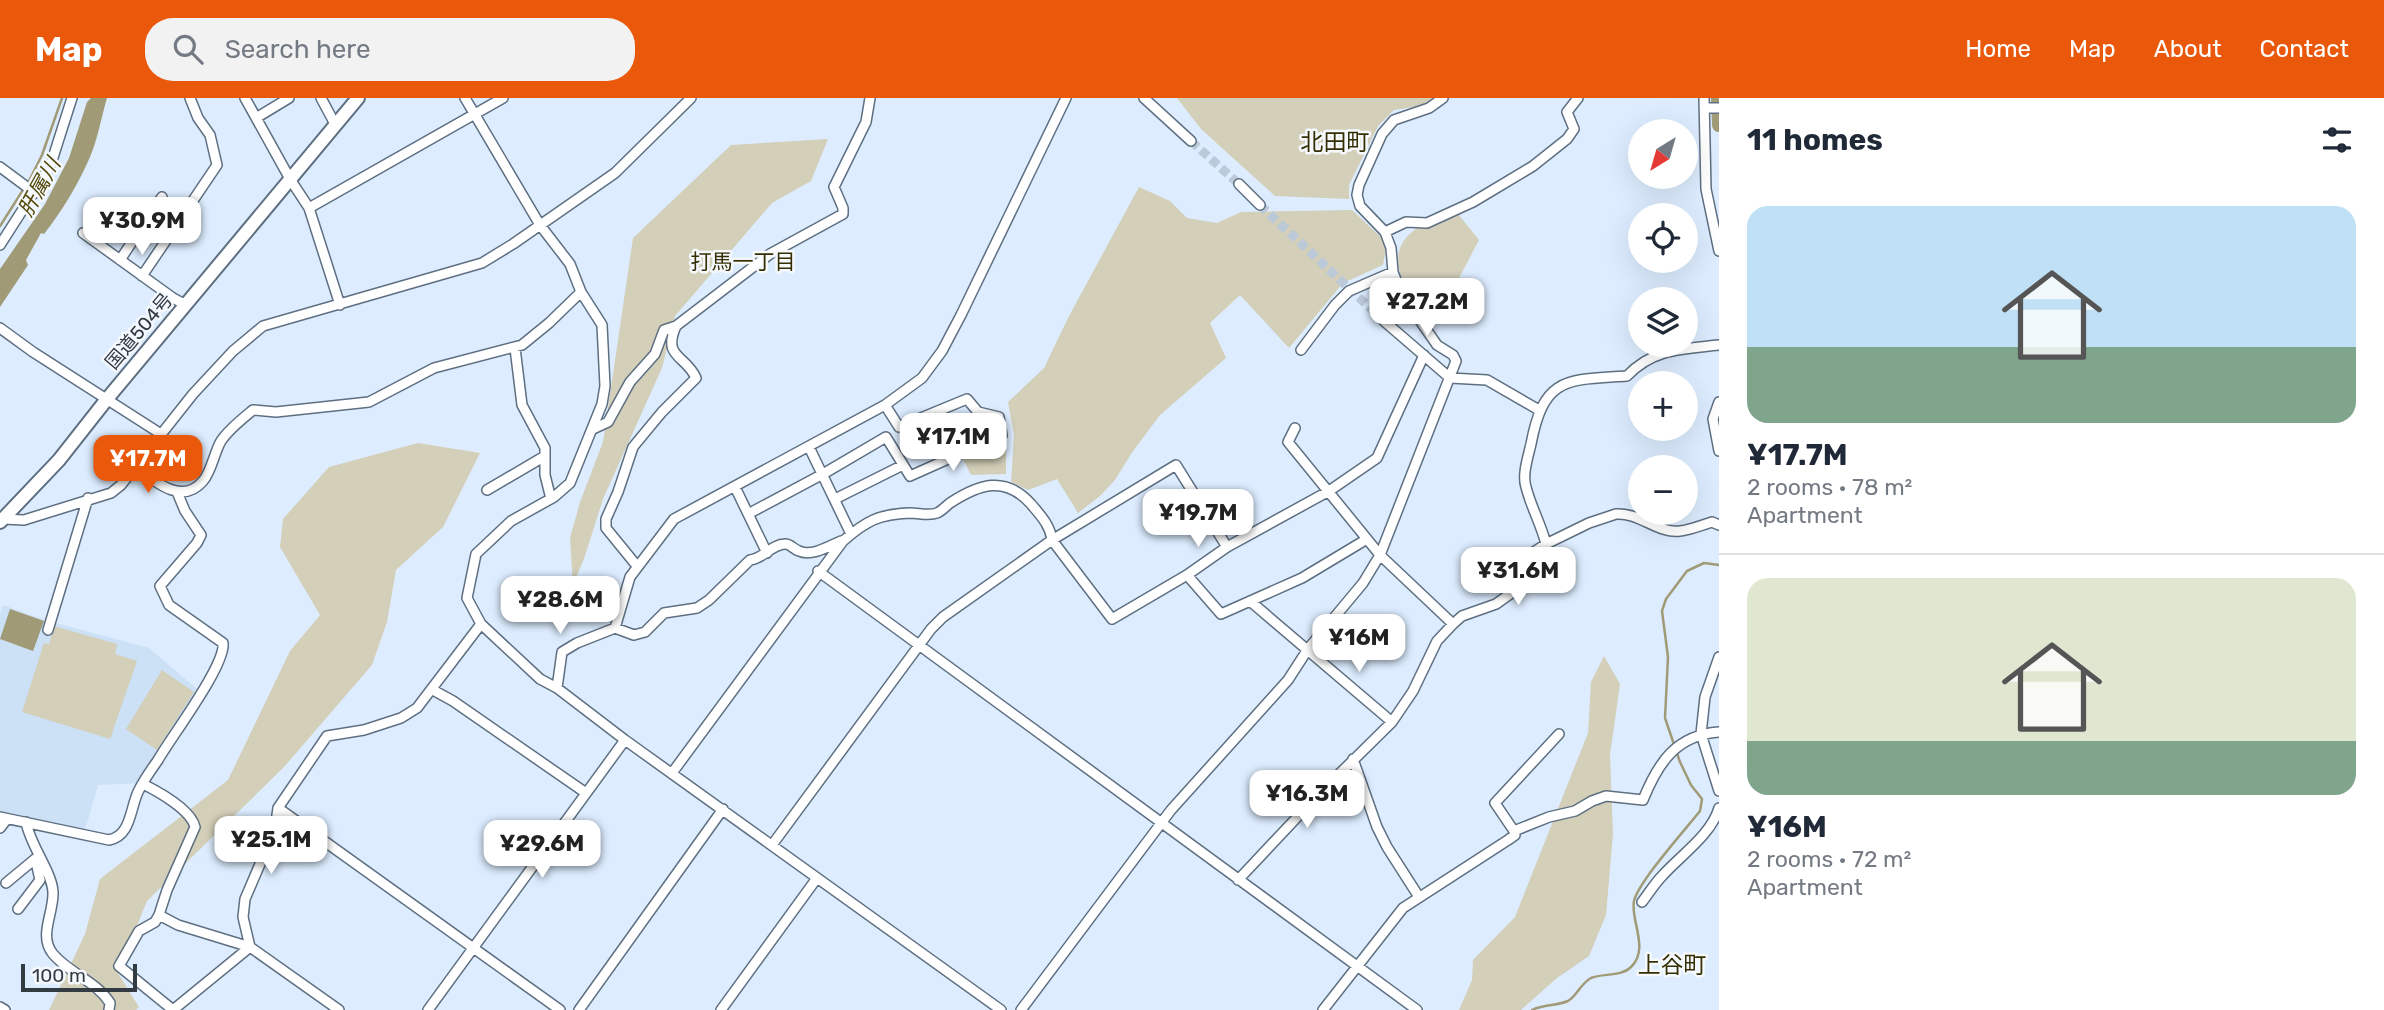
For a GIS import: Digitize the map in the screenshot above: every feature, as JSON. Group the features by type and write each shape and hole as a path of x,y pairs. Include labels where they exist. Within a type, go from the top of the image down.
{"highway":[{"name":"国道504号","path":"2,520 59,460 358,98"}],"street":[{"path":"0,245 50,167 72,98"},
{"path":"142,276 216,165 210,135 198,118 190,98"},
{"path":"245,98 309,208 340,305"},
{"path":"256,118 289,98"},
{"path":"321,98 335,124"},
{"path":"464,98 540,225 570,264 581,292 602,326 605,386 593,429 570,483 551,499 511,521 476,554 467,598 481,624 540,679 557,688 625,740 1001,1010"},
{"path":"309,208 503,98"},
{"path":"2,520 24,520 111,493 121,485 217,368 263,326 482,263 615,173 691,98"},
{"path":"593,429 608,422 630,382 655,354 664,330 676,326 770,254 843,214 834,187 866,122 870,98"},
{"path":"615,628 630,577 674,519 885,405 922,378 942,351 1066,98"},
{"path":"1144,98 1191,141"},
{"path":"1021,1010 1161,824 1289,680 1308,649 1363,583 1380,555 1456,361 1453,355 1437,345 1401,293 1393,272 1391,248 1385,232 1360,206 1357,195 1382,134 1394,120 1429,108 1443,98"},
{"path":"1385,232 1406,222 1427,223 1473,202 1533,166 1567,139 1574,129 1567,112 1578,98"},
{"path":"1719,108 1704,103 1706,189 1719,251"},
{"path":"0,167 35,193"},
{"path":"1239,184 1260,205"},
{"path":"120,260 162,197"},
{"path":"83,233 186,305"},
{"path":"1301,350 1349,291 1393,272"},
{"path":"136,467 158,484 177,492 192,488 203,481 223,438 253,411 276,412 369,402 434,369 459,360 522,345 550,323 581,292"},
{"path":"1384,321 1450,378 1487,380 1539,410"},
{"path":"637,566 606,527 606,519 634,447 662,412 682,395 696,378 693,371 674,354 671,342 676,326"},
{"path":"0,328 161,434"},
{"path":"1546,544 1542,527 1524,485 1539,410 1556,387 1573,379 1627,376 1638,364 1664,352 1719,345"},
{"path":"515,348 522,405 545,448 545,475 551,499"},
{"path":"672,773 818,571 843,541 864,524 886,514 937,513 979,488 997,484 1008,485 1030,503 1050,529 1052,540 1112,619 1187,575 1227,547 1329,491 1377,458 1424,355"},
{"path":"748,514 886,436 910,476 1002,435 999,417 978,412 967,398 900,427 885,405"},
{"path":"1719,402 1713,419 1719,451"},
{"path":"1295,428 1288,442 1380,555 1453,624"},
{"path":"809,447 851,534"},
{"path":"487,491 545,456"},
{"path":"835,499 903,465"},
{"path":"772,845 931,629 943,617 1052,540 1176,465 1227,547"},
{"path":"734,487 767,553"},
{"path":"0,828 3,818 109,839 117,838 125,830 143,784 211,676 223,643 169,605 160,586 197,543 201,534 185,511 177,492"},
{"path":"48,630 88,498"},
{"path":"1238,880 1353,759 1392,722 1413,691 1437,641 1453,624 1462,616 1496,604 1510,594 1526,558 1546,544 1589,523 1616,514 1625,513 1678,531 1712,522 1719,525"},
{"path":"1187,575 1221,614 1302,578 1367,539"},
{"path":"557,688 562,652 577,643 615,628 634,635 645,632 664,613 697,608 709,600 750,560 758,559 782,544 789,544 797,551 807,554 843,541"},
{"path":"818,571 1417,1010"},
{"path":"1250,601 1392,722"},
{"path":"250,947 243,917 244,899 275,828 278,808 327,736 364,730 401,718 417,708 481,624"},
{"path":"1719,657 1705,697 1701,734 1719,791"},
{"path":"433,690 586,793"},
{"path":"1514,831 1549,817 1575,811 1606,796 1643,800 1667,754 1701,734 1719,732"},
{"path":"1323,1010 1403,908 1515,835 1495,803 1559,734"},
{"path":"428,1010 625,740"},
{"path":"1353,759 1377,827 1419,897"},
{"path":"143,784 161,793 191,817 195,827 159,915 155,922 139,931 119,966 173,1010 250,947"},
{"path":"278,808 560,1010"},
{"path":"1642,902 1660,878 1704,832 1719,808"},
{"path":"579,1010 723,809"},
{"path":"26,822 36,856 52,888 47,945 54,956 102,991 110,1003 108,1010"},
{"path":"6,883 36,856"},
{"path":"18,909 40,880 36,856"},
{"path":"721,1010 817,878"},
{"path":"159,915 178,926 250,947 339,1010"}],"shaded area":[{"path":"91,98 107,98 90,157 70,197 44,234 41,233 26,260 28,265 0,307 0,269 45,204 69,158 87,102"},
{"path":"1177,98 1435,98 1427,105 1394,110 1378,126 1349,185 1349,199 1275,196 1201,129"},
{"path":"828,139 811,181 772,203 675,316 662,368 603,499 573,584 570,538 580,502 603,442 633,238 731,145"},
{"path":"1139,187 1170,201 1187,218 1217,223 1241,212 1352,210 1387,243 1383,265 1343,283 1289,348 1240,295 1210,323 1226,358 1160,415 1115,480 1078,513 1057,479 1028,490 1011,482 1014,435 1008,402 1044,368"},
{"path":"1458,214 1479,240 1433,328 1409,294 1399,268 1398,255 1402,243 1412,232 1428,223"},
{"path":"1006,427 1006,474 971,475 959,451"},
{"path":"418,443 480,453 443,527 396,570 387,622 372,665 284,767 147,901 118,973 139,1007 136,1010 49,1010 85,934 100,879 228,780 290,651 320,615 280,547 283,519 329,467"},
{"path":"3,605 48,621 149,648 197,689 141,783 98,785 85,830 0,813 0,614"},
{"path":"10,609 44,621 33,651 0,639"},
{"path":"54,626 117,644 115,654 137,661 110,739 22,712 44,643 49,644"},
{"path":"1604,656 1620,684 1610,755 1613,834 1606,915 1589,956 1557,978 1521,1010 1459,1010 1472,980 1473,960 1515,917 1588,733 1591,682"},
{"path":"162,670 194,692 157,750 126,729"}],"waterway":[{"name":"肝属川","path":"0,226 42,155 62,98"},
{"path":"1718,98 1719,125"},
{"path":"1532,1010 1568,1001 1591,978 1622,972 1631,967 1639,952 1634,901 1653,869 1700,811 1702,799 1691,785 1680,762 1665,718 1668,657 1662,611 1666,599 1687,571 1704,563 1719,565"}],"tunnel":[{"path":"1191,141 1239,184"},
{"path":"1260,205 1384,321"}],"district":[{"name":"北田町","path":"1335,142"},
{"name":"打馬一丁目","path":"743,261"},
{"name":"上谷町","path":"1672,965"}]}
